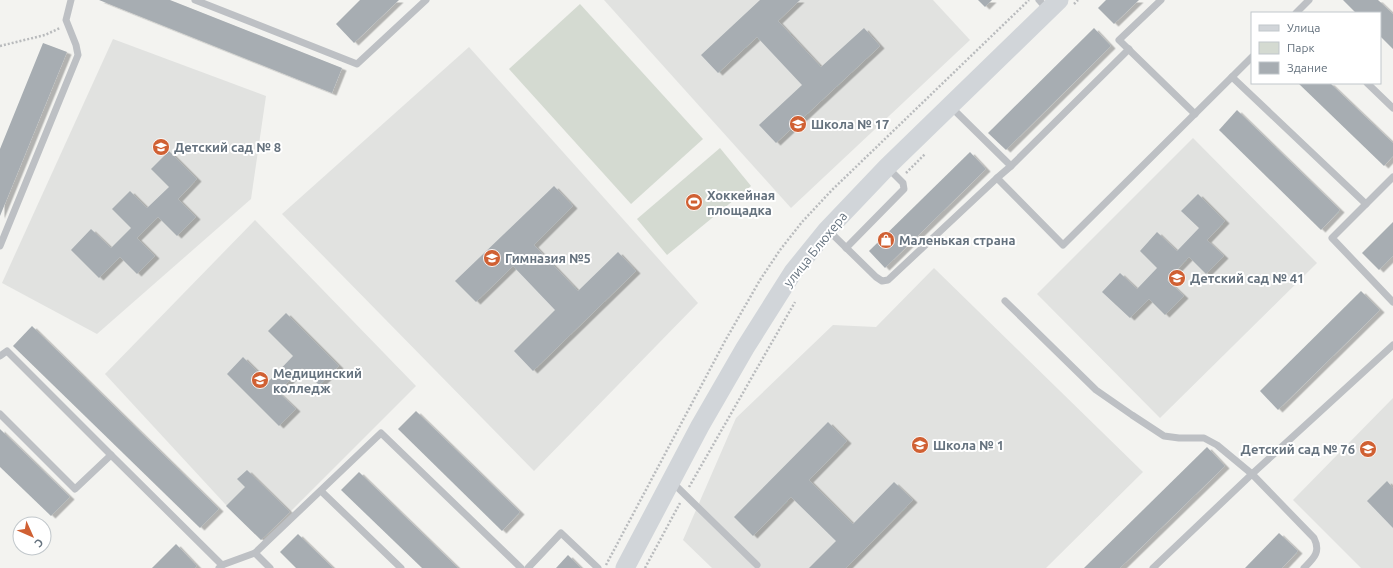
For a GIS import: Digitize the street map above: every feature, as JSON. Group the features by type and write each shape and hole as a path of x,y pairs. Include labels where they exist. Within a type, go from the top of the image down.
{"street":[{"name":"улица Блюхера","path":"625,568 700,426 745,348 793,272 828,230 887,167 1055,4"}],"lane":[{"path":"0,246 78,55 76,44 66,20 71,0"},
{"path":"195,0 357,64 426,0"},
{"path":"1161,0 1119,40 1196,114"},
{"path":"1297,12 1309,0"},
{"path":"828,230 876,277 882,281 888,280 1011,166 1129,50"},
{"path":"997,178 1063,245 1251,58"},
{"path":"1232,77 1366,204"},
{"path":"1368,84 1393,108"},
{"path":"950,106 1011,166"},
{"path":"846,248 904,189 903,183 887,167"},
{"path":"1393,177 1332,238 1393,302"},
{"path":"1004,301 1096,390 1164,436 1179,438 1204,438 1217,445 1252,474 1314,538 1318,545 1316,554 1304,568"},
{"path":"1153,568 1252,474 1393,345"},
{"path":"0,356 7,351 220,566 255,553 381,433 521,568"},
{"path":"0,414 75,488 111,455"},
{"path":"671,481 757,565"},
{"path":"321,491 401,568"},
{"path":"528,568 561,534 598,568"},
{"path":"255,553 270,568"}],"path":[{"path":"1055,4 1078,0"},
{"path":"0,46 45,35 68,25"},
{"path":"900,180 926,153"},
{"path":"645,568 685,494 795,301"}],"shaded area":[{"name":"Школа № 17","path":"604,0 933,0 970,40 791,208"},
{"name":"Детский сад № 8","path":"113,39 266,96 251,199 97,334 2,283"},
{"name":"Гимназия №5","path":"469,47 698,303 534,471 282,214"},
{"name":"Детский сад № 41","path":"1193,138 1317,263 1160,418 1037,294"},
{"name":"Медицинский колледж","path":"255,220 416,386 262,540 226,505 105,374"},
{"name":"Школа № 1","path":"934,268 1143,472 1046,568 712,568 683,540 736,418 833,325 876,327"},
{"name":"Детский сад № 76","path":"1393,398 1393,568 1361,568 1293,500"}],"green space":[{"path":"580,4 703,139 631,204 509,69"},
{"name":"Хоккейная площадка","path":"720,148 751,186 667,255 637,219"}],"building":[{"path":"99,0 170,0 342,68 332,93"},
{"path":"360,0 399,0 354,43 336,24"},
{"path":"760,0 800,0 778,21 821,67 864,28 880,46 776,143 759,125 802,85 757,37 718,73 701,55"},
{"path":"978,0 992,0 985,7"},
{"path":"1106,0 1139,0 1114,24 1098,8"},
{"path":"1343,0 1378,0 1393,14 1393,49 1381,37 1381,12 1355,12"},
{"path":"1094,28 1111,46 1006,150 988,133"},
{"path":"43,43 67,52 0,216 0,149"},
{"path":"1299,84 1331,84 1393,143 1393,156 1384,166"},
{"path":"1237,110 1340,210 1321,230 1219,130"},
{"path":"169,151 197,179 178,199 196,217 177,236 158,217 137,238 155,256 137,274 120,257 99,278 71,250 91,229 111,248 131,228 112,209 130,191 147,208 169,187 151,169"},
{"path":"970,152 986,169 885,268 869,251"},
{"path":"554,186 573,206 534,245 578,291 618,252 636,271 533,371 514,351 555,310 513,266 476,302 455,281"},
{"path":"1198,194 1225,221 1207,240 1224,256 1206,274 1189,257 1167,280 1184,296 1165,315 1149,299 1130,318 1102,292 1120,273 1137,289 1157,268 1140,251 1157,232 1177,251 1199,228 1181,211"},
{"path":"1393,222 1393,256 1379,270 1362,253"},
{"path":"1361,291 1380,310 1278,410 1260,391"},
{"path":"286,313 339,366 319,385 302,368 278,392 296,409 279,426 227,374 243,357 268,382 293,356 268,331"},
{"path":"32,326 219,509 200,528 13,346"},
{"path":"416,411 520,512 502,531 398,429"},
{"path":"828,422 847,441 809,480 853,524 894,482 913,500 846,568 809,568 836,541 791,497 753,536 734,517"},
{"path":"0,429 70,497 51,516 0,467"},
{"path":"1207,447 1225,466 1120,568 1084,568"},
{"path":"247,470 290,512 261,540 226,506 245,487 237,479"},
{"path":"359,472 458,568 422,568 341,490"},
{"path":"1387,481 1393,488 1393,528 1367,501"},
{"path":"1279,533 1298,551 1282,568 1245,568"},
{"path":"298,534 333,568 296,568 280,552"},
{"path":"176,544 197,566 195,568 152,568"},
{"path":"568,555 581,568 556,568"}],"place":[{"name":"Школа № 17","path":"798,124"},
{"name":"Детский сад № 8","path":"161,147"},
{"name":"Хоккейная площадка","path":"694,202"},
{"name":"Маленькая страна","path":"886,240"},
{"name":"Гимназия №5","path":"492,258"},
{"name":"Детский сад № 41","path":"1177,278"},
{"name":"Медицинский колледж","path":"260,380"},
{"name":"Школа № 1","path":"920,445"},
{"name":"Детский сад № 76","path":"1368,449"}]}
